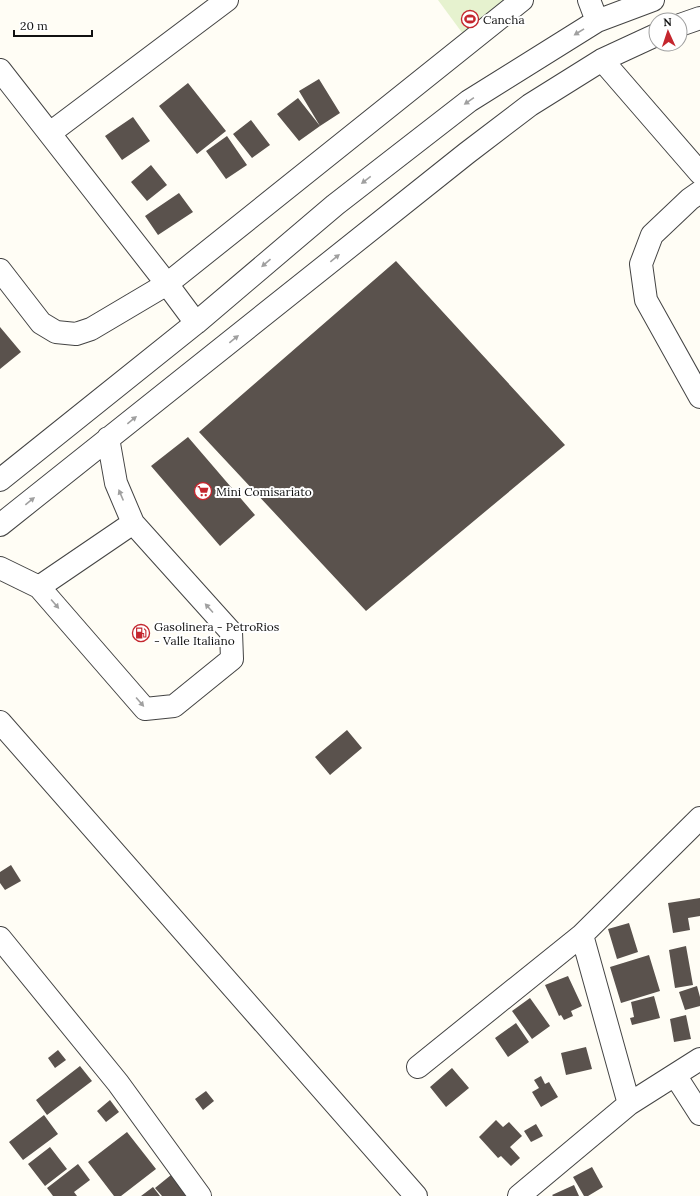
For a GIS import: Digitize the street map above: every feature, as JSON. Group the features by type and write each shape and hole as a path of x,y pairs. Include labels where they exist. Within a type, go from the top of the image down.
{"street":[{"path":"50,133 227,0"},
{"path":"0,270 41,323 56,332 76,334 91,329 167,284 522,0"},
{"path":"589,0 597,21"},
{"path":"0,480 196,323 335,205 469,100 597,21 653,0"},
{"path":"688,22 700,18"},
{"path":"0,525 467,153 530,105 602,60 648,39"},
{"path":"602,60 700,173"},
{"path":"0,70 196,323"},
{"path":"700,192 690,199 652,235 641,264 646,300 691,366 700,397"},
{"path":"0,568 39,587 145,709 174,706 232,659 231,632 133,523 116,483 108,438"},
{"path":"39,587 133,523"},
{"path":"0,722 410,1194"},
{"path":"418,1067 582,935 700,818"},
{"path":"582,935 629,1104"},
{"path":"0,938 118,1083 200,1196"},
{"path":"518,1196 629,1104 700,1059"},
{"path":"675,1075 700,1114"}],"green space":[{"name":"Cancha","path":"438,0 509,0 466,38"}],"building":[{"path":"319,79 340,113 320,126 299,91"},
{"path":"188,83 226,131 197,154 159,106"},
{"path":"298,98 320,126 299,141 277,114"},
{"path":"133,117 150,141 122,160 105,136"},
{"path":"251,120 270,145 252,158 233,134"},
{"path":"227,136 247,165 226,179 206,151"},
{"path":"151,165 167,185 147,201 131,182"},
{"path":"179,193 193,212 158,235 145,216"},
{"path":"396,261 565,445 366,611 199,432"},
{"path":"0,327 21,352 0,369"},
{"name":"Mini Comisariato","path":"188,437 255,515 220,546 151,466"},
{"path":"347,730 362,748 330,775 315,757"},
{"path":"11,865 21,881 5,890 0,883 0,872"},
{"path":"700,898 700,916 688,918 690,930 673,933 668,903"},
{"path":"629,923 638,952 617,959 608,929"},
{"path":"686,946 693,985 675,988 669,950"},
{"path":"649,955 660,991 621,1003 610,967"},
{"path":"568,976 582,1006 571,1011 573,1016 564,1020 561,1015 559,1016 545,985"},
{"path":"697,986 700,997 700,1006 685,1010 679,992"},
{"path":"654,996 660,1018 632,1025 630,1018 634,1017 631,1002"},
{"path":"530,998 550,1026 532,1039 512,1011"},
{"path":"686,1015 691,1039 674,1042 670,1019"},
{"path":"516,1023 529,1042 508,1057 495,1038"},
{"path":"586,1047 592,1069 566,1075 561,1053"},
{"path":"58,1050 66,1060 55,1068 48,1058"},
{"path":"80,1066 92,1081 47,1115 36,1100"},
{"path":"452,1068 469,1088 446,1107 430,1087"},
{"path":"541,1076 545,1084 549,1082 558,1097 541,1107 532,1092 539,1088 534,1080"},
{"path":"206,1091 214,1101 203,1110 195,1099"},
{"path":"110,1100 119,1112 106,1122 97,1111"},
{"path":"44,1115 58,1134 23,1160 9,1142"},
{"path":"496,1120 503,1127 509,1122 522,1136 510,1147 520,1158 511,1166 501,1156 498,1158 479,1137"},
{"path":"536,1124 543,1136 531,1142 524,1131"},
{"path":"127,1132 156,1169 121,1196 114,1196 88,1162"},
{"path":"50,1147 67,1169 45,1186 28,1164"},
{"path":"78,1164 90,1180 74,1192 77,1196 53,1196 47,1188"},
{"path":"592,1167 603,1187 588,1196 584,1196 573,1177"},
{"path":"171,1175 188,1196 162,1196 155,1188"},
{"path":"574,1185 579,1196 552,1195"},
{"path":"153,1187 160,1196 141,1196"}],"place":[{"name":"Cancha","path":"470,19"},
{"name":"Mini Comisariato","path":"203,491"},
{"name":"Gasolinera - PetroRios - Valle Italiano","path":"141,633"}]}
